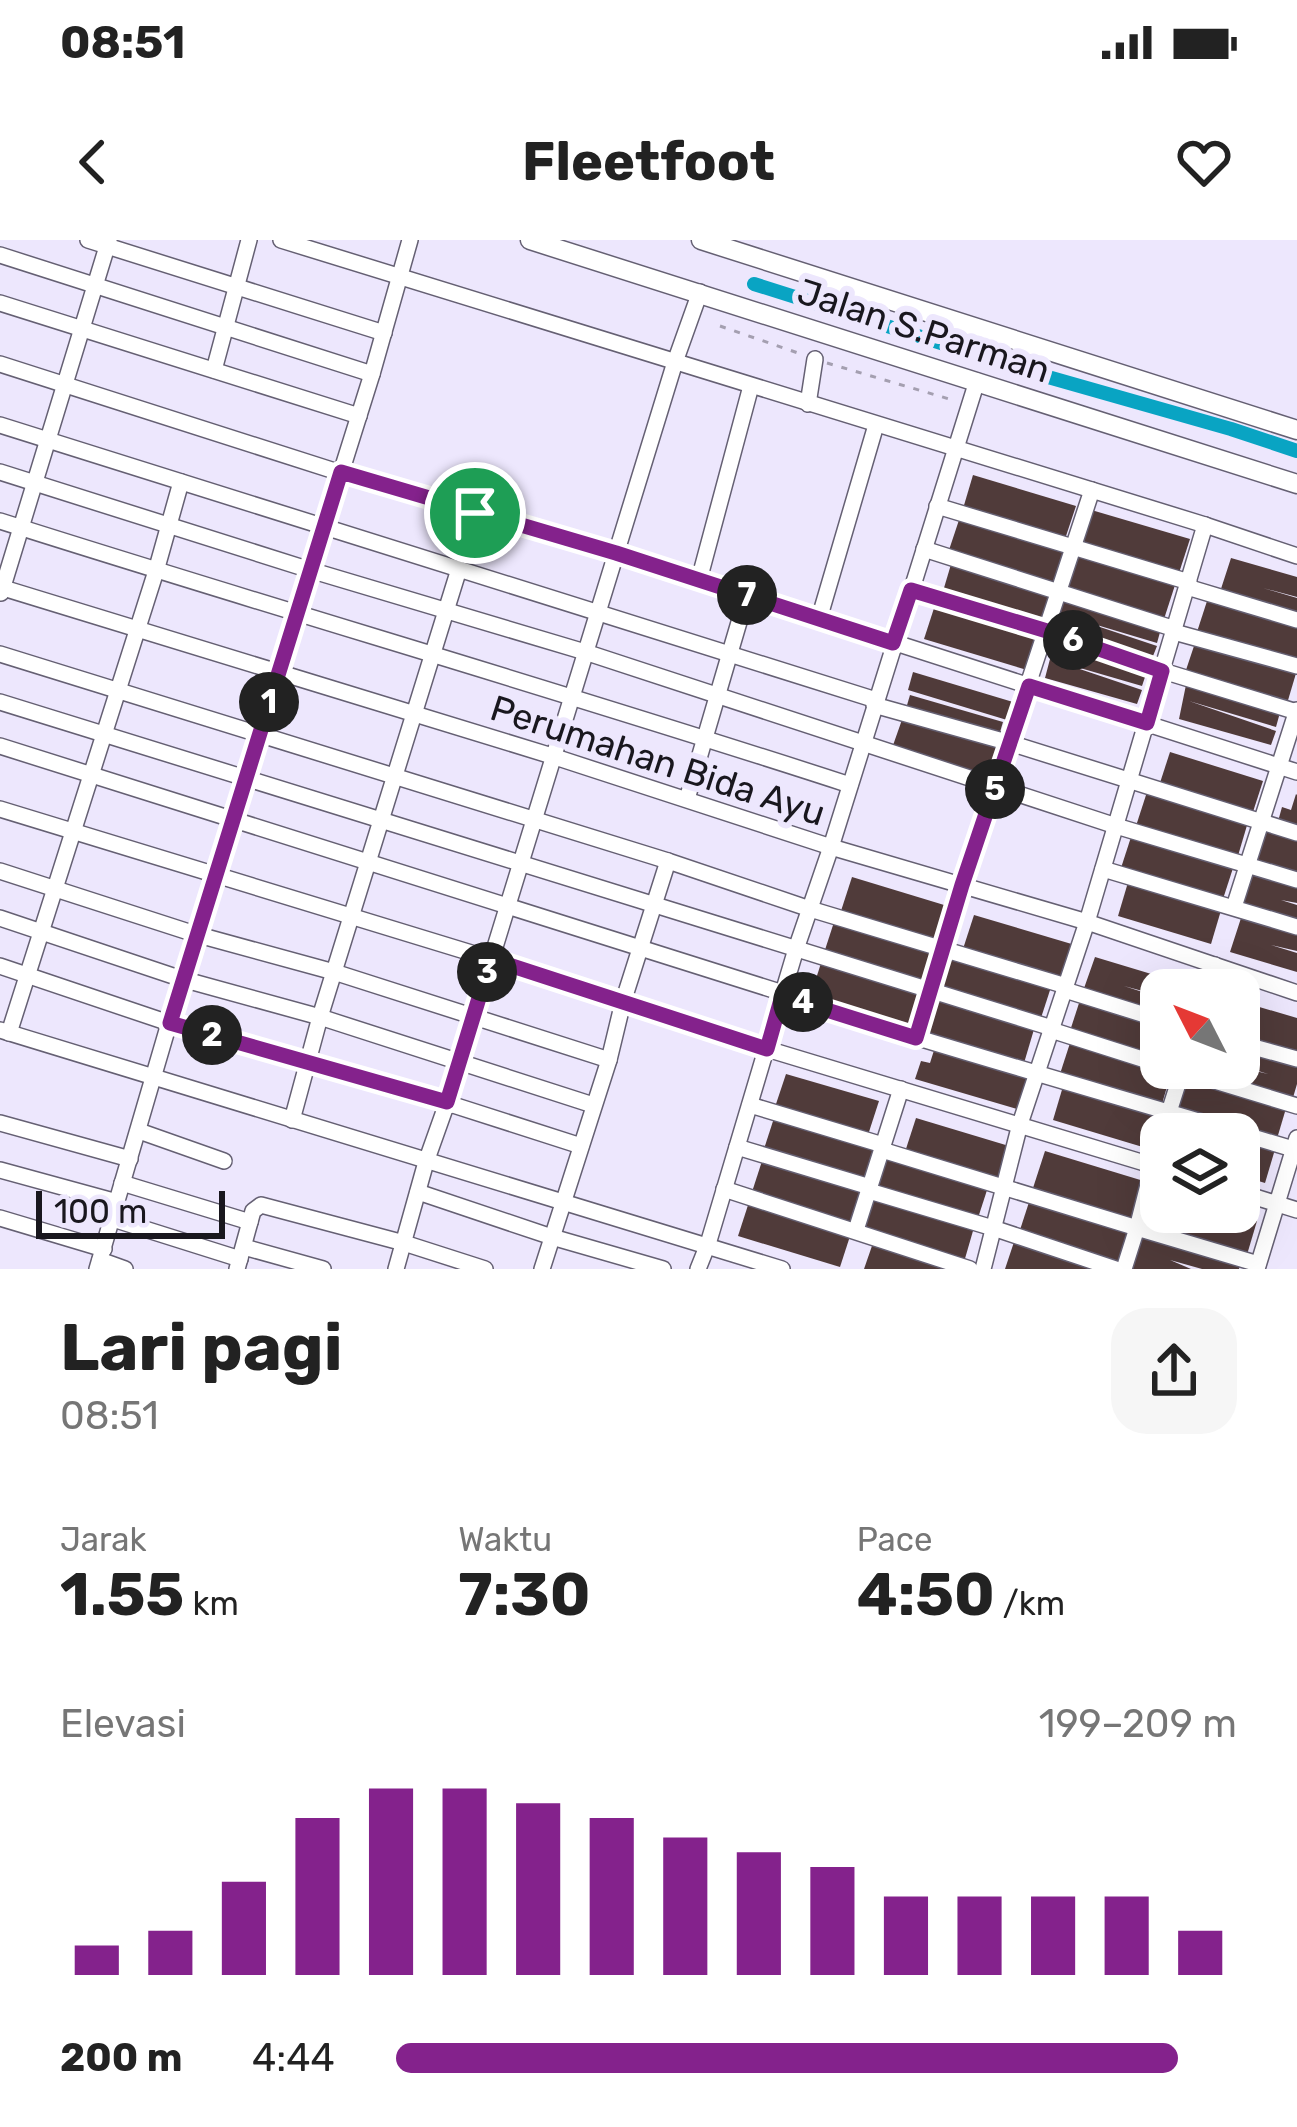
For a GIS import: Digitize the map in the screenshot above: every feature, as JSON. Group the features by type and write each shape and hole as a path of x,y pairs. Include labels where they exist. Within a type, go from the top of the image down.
{"main road":[{"name":"Jalan S.Parman","path":"530,240 1297,484"},
{"name":"Jalan S.Parman","path":"701,240 1297,430"}],"street":[{"path":"88,240 384,333"},
{"path":"214,370 249,240"},
{"path":"281,240 1297,556"},
{"path":"100,1260 410,240"},
{"path":"1,591 108,243"},
{"path":"0,255 372,374"},
{"path":"396,1269 700,292"},
{"path":"0,303 358,416"},
{"path":"808,404 814,359"},
{"path":"0,364 616,553 1288,769"},
{"path":"698,1269 977,381"},
{"path":"699,580 751,386"},
{"path":"0,425 1297,833"},
{"path":"819,619 876,425"},
{"path":"0,472 585,652 1116,826 1297,880"},
{"path":"181,482 74,834 28,976 4,1032 782,1269"},
{"path":"916,1038 1092,490"},
{"path":"938,506 1297,620"},
{"path":"0,521 850,785"},
{"path":"983,1269 1020,1124 1087,922 1205,525"},
{"path":"924,549 1297,666"},
{"path":"292,1120 459,569"},
{"path":"911,590 1297,711 1288,769 1262,823 1234,907"},
{"name":"Perumahan Bida Ayu","path":"1,591 552,756 831,847 1087,922 1297,993"},
{"path":"687,799 747,595"},
{"path":"0,654 1140,1013"},
{"path":"0,702 656,903 1140,1058"},
{"path":"0,746 916,1038 1169,1112 1295,1143 1258,1267 750,1105"},
{"path":"0,809 1140,1162"},
{"path":"542,1269 668,861"},
{"path":"1103,868 1297,927"},
{"path":"0,871 609,1060"},
{"path":"0,919 593,1105"},
{"path":"1214,969 1215,965"},
{"path":"0,967 581,1146"},
{"path":"1260,1049 1297,1059"},
{"path":"856,1230 901,1088"},
{"path":"1169,1112 1174,1089"},
{"path":"1243,1089 1297,1106"},
{"path":"0,1123 130,1160"},
{"path":"140,1131 224,1161"},
{"path":"737,1147 1120,1269 1140,1219"},
{"path":"0,1170 240,1258 322,1269"},
{"path":"122,1183 250,1222"},
{"path":"724,1189 970,1269"},
{"path":"418,1192 663,1269"},
{"path":"1260,1199 1297,1210"},
{"path":"240,1258 253,1211 261,1205 485,1269"},
{"path":"0,1218 125,1269"}],"path":[{"path":"720,326 969,405"}],"building":[{"path":"973,475 1076,506 1064,542 962,512"},
{"path":"1088,509 1190,539 1178,576 1076,546"},
{"path":"960,517 1070,549 1057,586 948,553"},
{"path":"1074,551 1176,582 1164,619 1062,588"},
{"path":"1231,558 1297,577 1297,597 1263,588 1297,598 1297,617 1219,595"},
{"path":"952,561 1053,591 1042,629 941,598"},
{"path":"1061,594 1162,625 1157,643 1070,617 1157,646 1151,661 1049,631"},
{"path":"1208,598 1297,624 1297,665 1196,635"},
{"path":"936,602 1039,633 1027,670 924,639"},
{"path":"1055,640 1148,668 1142,686 1056,661 1142,690 1137,704 1045,678"},
{"path":"1196,640 1297,670 1286,707 1184,676"},
{"path":"913,672 1013,702 1007,720 908,690"},
{"path":"1187,680 1281,709 1276,727 1189,701 1276,731 1271,745 1179,719"},
{"path":"910,695 1003,722 998,739 905,712"},
{"path":"904,714 1004,744 993,782 891,751"},
{"path":"1170,752 1263,781 1251,818 1158,789"},
{"path":"1147,792 1248,822 1237,859 1135,829"},
{"path":"1296,794 1297,831 1277,825 1282,807 1291,810"},
{"path":"1266,826 1297,835 1297,876 1254,863"},
{"path":"1132,834 1234,865 1222,902 1120,871"},
{"path":"1251,870 1297,884 1297,903 1281,900 1297,905 1297,924 1239,907"},
{"path":"852,877 954,908 942,945 840,914"},
{"path":"1129,879 1222,907 1211,944 1118,916"},
{"path":"974,915 1075,945 1064,982 962,952"},
{"path":"1242,915 1297,932 1297,951 1271,945 1297,953 1297,972 1230,952"},
{"path":"835,919 937,950 925,987 823,956"},
{"path":"950,954 1052,984 1040,1021 938,991"},
{"path":"1095,957 1140,971 1140,990 1124,986 1140,991 1140,1011 1082,994"},
{"path":"821,963 922,994 911,1031 809,1001"},
{"path":"934,996 1035,1026 1024,1063 922,1033"},
{"path":"1081,997 1140,1015 1140,1055 1069,1034"},
{"path":"1260,1007 1297,1018 1297,1059 1260,1048"},
{"path":"1071,1040 1140,1060 1140,1089 1166,1089 1161,1107 1059,1077"},
{"path":"936,1044 1029,1072 1017,1109 915,1079 921,1061 930,1063"},
{"path":"1260,1052 1297,1063 1292,1101 1253,1089 1260,1089 1260,1072 1268,1074 1260,1072"},
{"path":"786,1074 879,1101 867,1138 774,1110"},
{"path":"1064,1083 1157,1111 1140,1113 1140,1146 1053,1120"},
{"path":"1181,1089 1235,1089 1287,1105 1276,1142 1260,1137 1260,1113 1174,1111"},
{"path":"775,1115 876,1146 865,1183 763,1152"},
{"path":"916,1118 1009,1146 997,1183 904,1155"},
{"path":"1260,1141 1276,1146 1265,1183 1260,1181"},
{"path":"1045,1151 1140,1180 1140,1204 1135,1219 1033,1188"},
{"path":"887,1154 989,1184 977,1221 875,1191"},
{"path":"763,1158 865,1188 853,1225 751,1195"},
{"path":"874,1194 975,1224 964,1262 862,1231"},
{"path":"1031,1196 1132,1227 1121,1264 1019,1233"},
{"path":"750,1199 852,1230 840,1267 738,1236"},
{"path":"1140,1231 1241,1261 1239,1269 1202,1269 1170,1260 1191,1269 1131,1269"},
{"path":"1163,1233 1253,1233 1246,1258"},
{"path":"1015,1239 1110,1269 1005,1269"},
{"path":"873,1243 955,1269 864,1269"}],"waterway":[{"path":"754,284 1297,451"}],"route":[{"path":"341,472 475,513 616,553 893,643 911,590 1162,671 1147,723 1029,686 916,1038 782,996 767,1049 491,959 447,1102 170,1023 341,472"}]}
